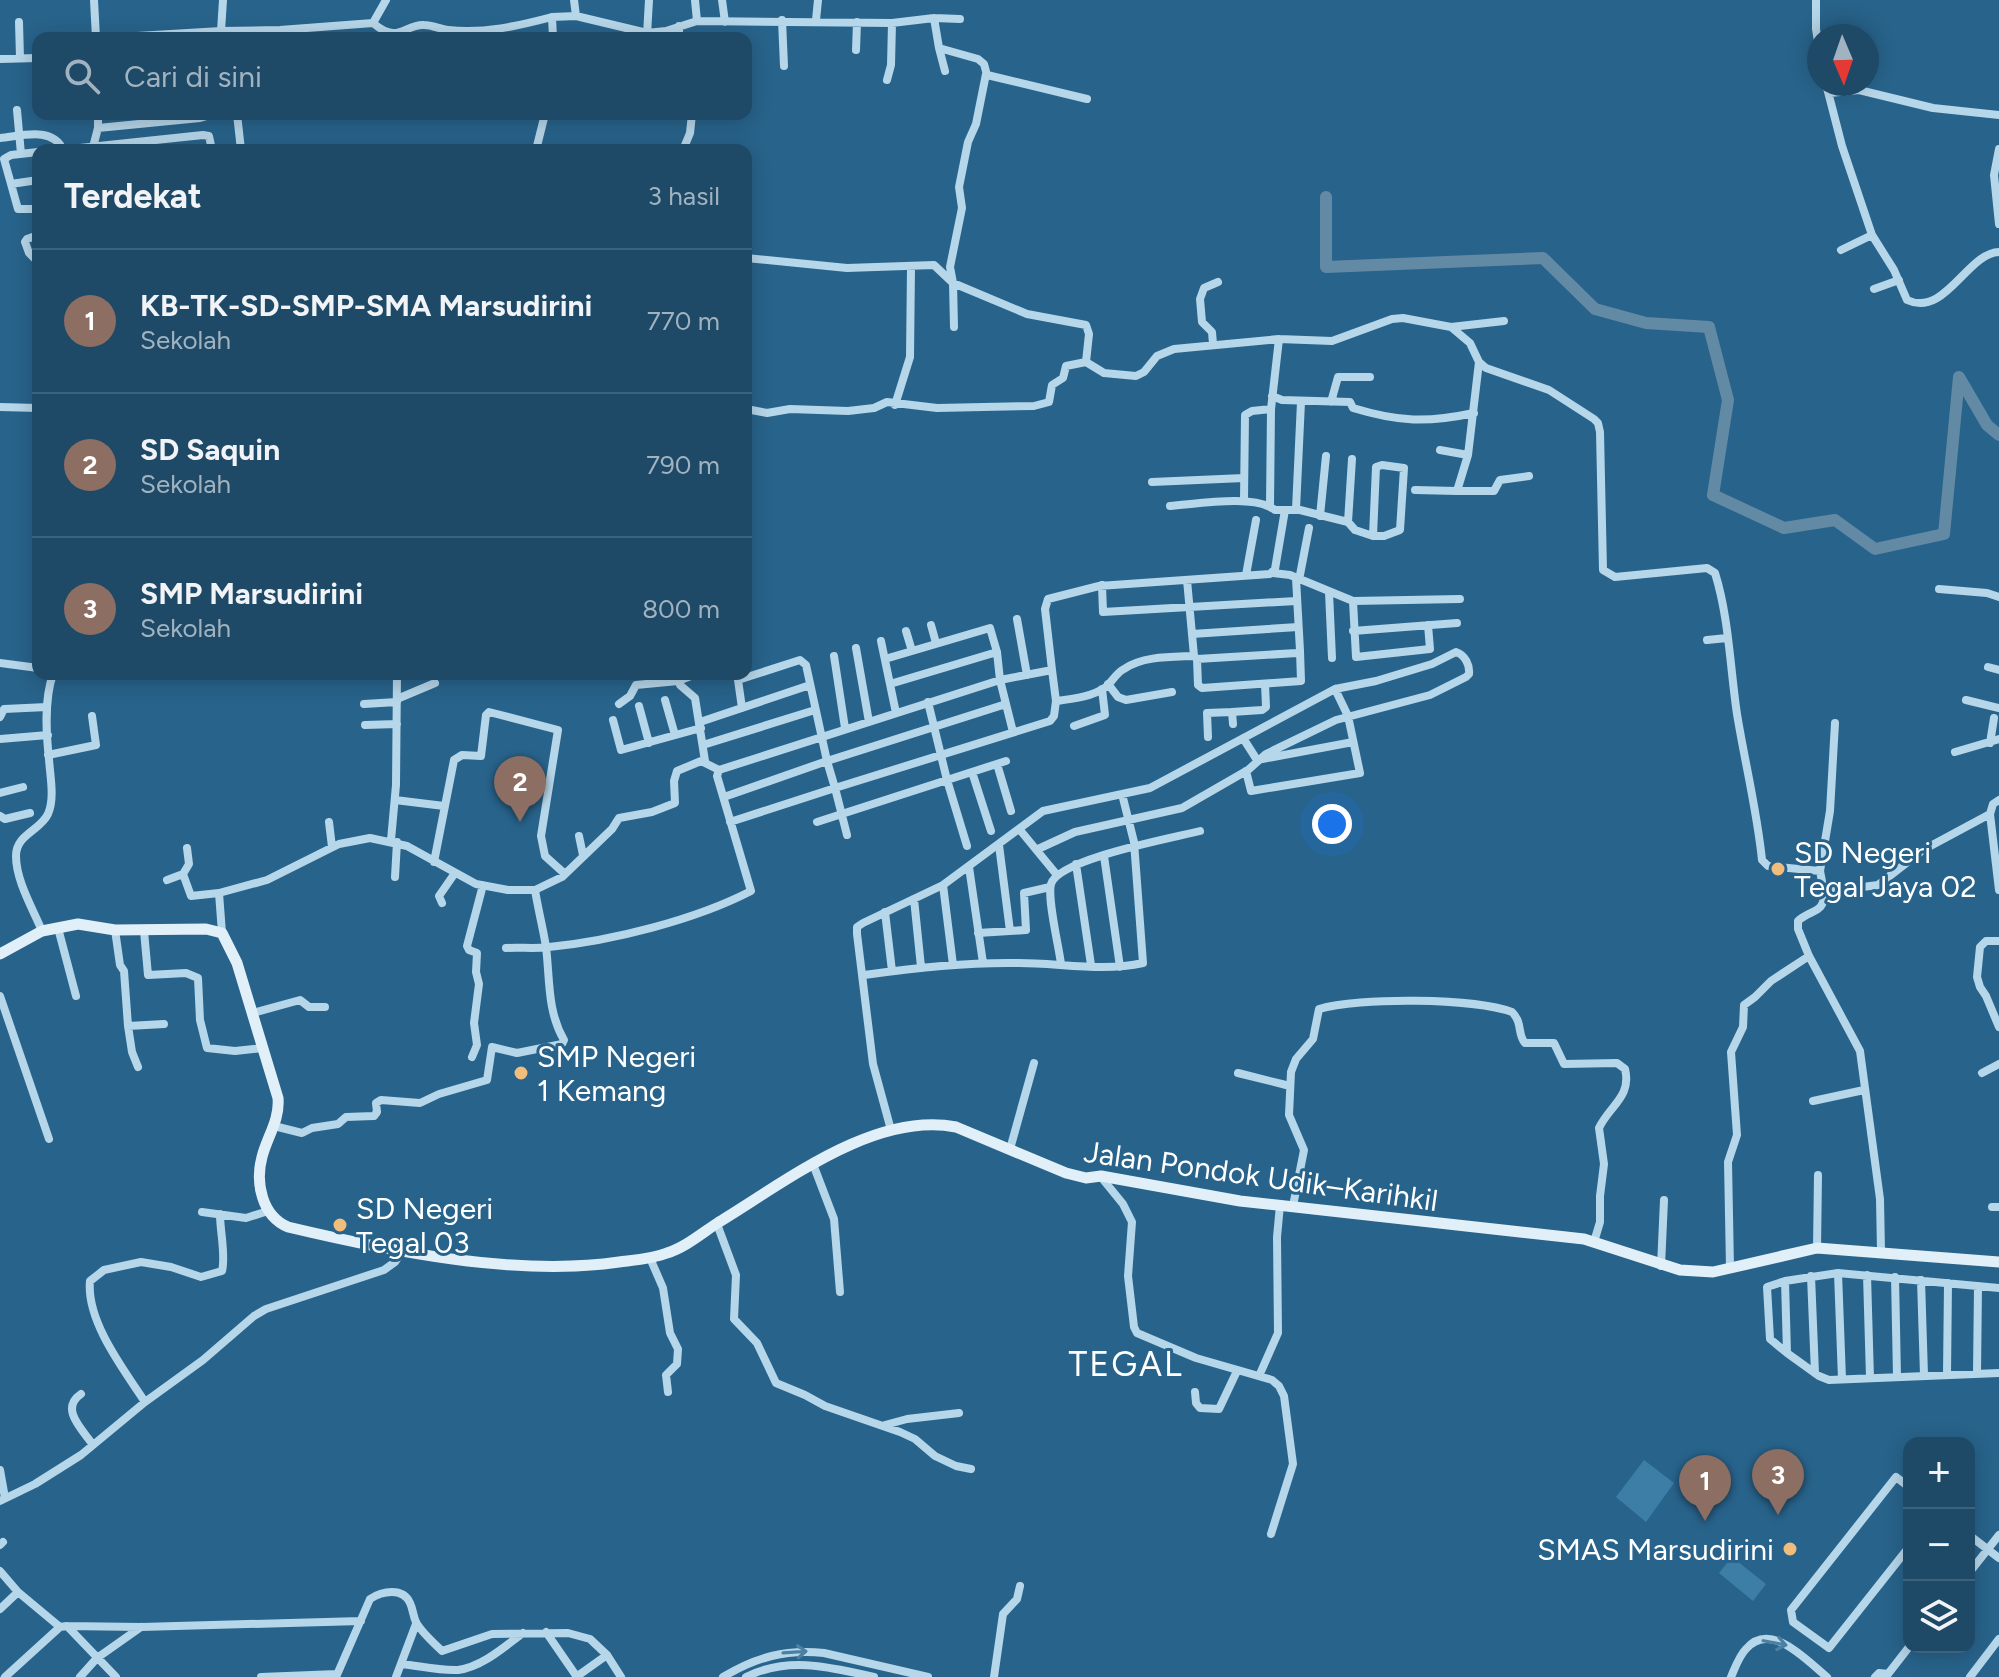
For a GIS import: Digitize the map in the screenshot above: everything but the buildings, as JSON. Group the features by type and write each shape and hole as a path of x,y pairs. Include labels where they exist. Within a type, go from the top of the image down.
{"street":[{"path":"94,0 96,32"},
{"path":"223,0 223,32"},
{"path":"373,23 386,0"},
{"path":"574,0 576,16"},
{"path":"647,32 649,0"},
{"path":"695,0 697,21"},
{"path":"722,0 725,22"},
{"path":"816,20 818,0"},
{"path":"1816,0 1816,24"},
{"path":"466,32 552,17 576,16 636,32"},
{"path":"552,17 553,32"},
{"path":"661,32 697,21 892,23 934,18 960,19"},
{"path":"934,18 945,71"},
{"path":"782,20 784,66"},
{"path":"19,22 20,58"},
{"path":"856,50 857,22"},
{"path":"252,32 373,23 390,32"},
{"path":"887,80 891,65 892,23"},
{"path":"399,32 421,25 440,32"},
{"path":"679,26 679,32"},
{"path":"939,48 984,62 986,74 959,187 962,208 950,264 954,327"},
{"path":"0,59 32,58"},
{"path":"986,74 1087,99"},
{"path":"1879,95 1920,106 1999,115"},
{"path":"1830,96 1842,146 1872,235 1910,302 1939,298 1989,253 1999,252"},
{"path":"17,110 21,154"},
{"path":"94,144 98,120"},
{"path":"98,128 180,120"},
{"path":"238,120 240,144"},
{"path":"538,144 544,120"},
{"path":"685,144 691,120"},
{"path":"0,138 45,134 60,144"},
{"path":"120,144 203,135 209,136 211,144"},
{"path":"1999,149 1994,175 1999,224"},
{"path":"32,153 4,159 18,209 32,209"},
{"path":"11,184 32,181"},
{"path":"1841,250 1872,235"},
{"path":"32,237 25,242 32,256"},
{"path":"752,259 832,267 937,266 953,283 1036,317 1086,325 1089,334 1086,362"},
{"path":"895,405 906,375 912,344 911,267"},
{"path":"1874,289 1899,280"},
{"path":"1213,344 1212,332 1202,322 1200,299 1204,288 1218,282"},
{"path":"752,410 767,413 790,409 863,410 887,402 952,408 1034,406 1049,402 1052,385 1063,378 1066,366 1086,362 1110,375 1136,376 1162,353 1213,344 1279,339 1332,341 1398,318 1451,327 1504,321"},
{"path":"1451,327 1474,349 1479,362 1486,368 1549,390 1598,423 1603,570 1615,577 1707,568 1715,573 1762,860 1768,866 1820,871"},
{"path":"1270,505 1271,409 1279,339"},
{"path":"1457,491 1468,455 1479,362"},
{"path":"1331,402 1338,377 1370,377"},
{"path":"1272,396 1301,402 1350,402 1353,408 1402,420 1439,420 1474,413"},
{"path":"1296,509 1301,402"},
{"path":"0,407 32,408"},
{"path":"1244,500 1245,415 1271,409"},
{"path":"1440,450 1468,455"},
{"path":"1320,516 1326,456"},
{"path":"1348,522 1352,459"},
{"path":"1170,506 1244,500 1270,505 1275,510 1296,509 1348,522 1355,530 1373,536 1384,536 1400,530 1404,468 1376,467 1373,536"},
{"path":"1415,490 1494,491 1500,480 1529,476"},
{"path":"1152,482 1244,478"},
{"path":"1273,573 1285,510"},
{"path":"1246,575 1256,520"},
{"path":"1187,580 1198,685 1202,688 1301,681 1296,601 1309,528"},
{"path":"730,822 1050,721 1056,701 1045,609 1048,599 1102,585 1273,573 1298,579 1353,601 1460,599"},
{"path":"1102,585 1103,612 1296,601"},
{"path":"1939,589 1999,597"},
{"path":"1329,592 1332,658"},
{"path":"1353,601 1357,658 1430,649 1428,625"},
{"path":"1017,619 1027,675"},
{"path":"1353,631 1457,623"},
{"path":"931,625 936,643"},
{"path":"1192,634 1298,627"},
{"path":"885,659 990,628 1013,732"},
{"path":"906,631 912,651"},
{"path":"1707,640 1727,638"},
{"path":"881,641 896,713"},
{"path":"856,648 869,722"},
{"path":"1056,701 1087,696 1105,687 1126,667 1162,657 1292,654 1300,651"},
{"path":"890,684 997,652"},
{"path":"891,1130 873,1064 857,927 943,885 1043,811 1150,788 1335,689 1432,664 1456,652 1464,657 1469,666 1466,677 1430,695 1348,716 1257,760 1246,771 1182,808 1061,836 1038,849"},
{"path":"834,656 845,728"},
{"path":"752,675 800,660 806,665 820,736 847,835"},
{"path":"0,663 32,667"},
{"path":"1988,667 1999,670"},
{"path":"719,770 1000,680 1052,670"},
{"path":"42,931 23,885 16,855 19,843 48,814 51,793 47,707 51,680"},
{"path":"395,877 397,680"},
{"path":"619,704 630,696 638,684 664,680"},
{"path":"679,680 693,694 705,761"},
{"path":"738,680 742,708"},
{"path":"364,704 397,701 435,683"},
{"path":"1208,737 1207,713 1262,710 1266,707 1265,684"},
{"path":"613,720 621,750 675,735 810,685"},
{"path":"1105,687 1126,700 1172,692"},
{"path":"1074,726 1105,715 1105,687"},
{"path":"1246,771 1251,791 1360,773 1348,716 1335,689"},
{"path":"665,700 675,735"},
{"path":"1966,700 1999,708"},
{"path":"928,702 967,846"},
{"path":"724,797 1006,704"},
{"path":"639,706 649,743"},
{"path":"0,717 4,709 47,707"},
{"path":"703,745 815,710"},
{"path":"1232,712 1233,724"},
{"path":"434,862 457,756 479,757 483,754 487,713 556,728 559,733 541,836 545,856 565,874"},
{"path":"48,755 96,745 92,716"},
{"path":"1955,752 1995,741 1994,718"},
{"path":"1835,723 1830,811 1820,871 1824,892 1821,908 1798,921 1798,929 1827,993 1856,1040 1862,1057 1880,1199 1881,1251"},
{"path":"365,725 397,724"},
{"path":"0,739 48,735"},
{"path":"1243,738 1257,760"},
{"path":"1257,760 1353,742"},
{"path":"705,761 719,770"},
{"path":"183,874 191,896 219,893 267,880 332,847 370,838 394,841 483,885 508,890 535,890 565,874 612,829 619,818 652,812 675,803 677,771 705,761"},
{"path":"817,822 1001,763 1011,811"},
{"path":"506,948 546,948 584,942 668,922 751,891 717,776 719,770"},
{"path":"972,772 991,831"},
{"path":"0,793 23,787"},
{"path":"864,975 983,963 1120,967 1140,964 1144,960 1135,848 1122,794"},
{"path":"395,800 444,806"},
{"path":"1999,800 1993,804 1990,814 1999,890"},
{"path":"0,816 5,819 30,813"},
{"path":"1824,892 1878,885 1923,850 1990,814"},
{"path":"329,822 332,847"},
{"path":"1020,830 1057,875"},
{"path":"1061,964 1050,887 1057,875 1076,864 1200,831"},
{"path":"579,836 583,855"},
{"path":"999,845 1010,931"},
{"path":"167,880 183,874 189,864 187,848"},
{"path":"1104,856 1120,967"},
{"path":"1076,864 1091,965"},
{"path":"969,867 983,963"},
{"path":"442,903 439,896 455,873"},
{"path":"472,1057 477,1045 474,1023 479,984 476,972 478,956 467,946 483,885"},
{"path":"943,885 953,965"},
{"path":"978,933 1026,930 1024,893 1050,887"},
{"path":"274,1126 302,1133 312,1128 338,1124 344,1118 374,1116 377,1101 420,1103 487,1080 492,1047 517,1053 562,1044 564,1040 556,1026 550,994 546,948 535,890"},
{"path":"202,1212 252,1218 268,1211 261,1190 260,1168 278,1110 278,1098 253,1013 232,951 222,933 219,893"},
{"path":"914,899 921,967"},
{"path":"885,912 892,971"},
{"path":"0,954 42,931 83,924 115,930 206,929 222,933"},
{"path":"58,928 76,996"},
{"path":"115,930 120,965 124,971 133,1058 138,1067"},
{"path":"144,931 148,975 186,973 200,981 200,1020 207,1048 235,1051 263,1048"},
{"path":"1999,941 1986,941 1980,947 1981,965 1977,977 1999,1027"},
{"path":"1730,1268 1728,1162 1737,1135 1731,1047 1743,1027 1744,1005 1771,981 1809,956"},
{"path":"0,996 49,1139"},
{"path":"253,1013 300,1000 309,1007 325,1007"},
{"path":"1259,1376 1278,1333 1277,1237 1304,1150 1289,1115 1290,1086 1294,1064 1314,1035 1319,1009 1388,1001 1461,1004 1507,1010 1520,1023 1521,1039 1525,1043 1554,1043 1564,1064 1621,1064 1627,1076 1625,1093 1599,1128 1604,1164 1600,1222 1594,1242"},
{"path":"128,1026 164,1024"},
{"path":"1010,1149 1034,1063"},
{"path":"1982,1073 1999,1064"},
{"path":"1238,1073 1290,1086"},
{"path":"1813,1101 1864,1090"},
{"name":"Jalan Pondok Udik–Karihkil","path":"268,1211 277,1222 288,1227 402,1251 568,1267 650,1258 681,1247 813,1164 846,1147 891,1130 938,1123 956,1127 1066,1173 1086,1178 1101,1176 1240,1201 1571,1237 1661,1266 1703,1272 1817,1248 1999,1262"},
{"path":"813,1164 834,1219 840,1292"},
{"path":"1817,1248 1818,1175"},
{"path":"1101,1176 1123,1204 1132,1222 1128,1276 1135,1330 1143,1337 1276,1382 1282,1393 1293,1464 1271,1534"},
{"path":"1661,1266 1664,1200"},
{"path":"145,1402 105,1337 90,1295 90,1281 104,1270 141,1262 171,1267 201,1277 222,1271 225,1260 220,1240 220,1214"},
{"path":"717,1224 736,1275 734,1319 757,1343 776,1383 825,1406 915,1439 948,1462 971,1469"},
{"path":"0,1470 2,1500 47,1477 93,1445 259,1313 384,1270 395,1262 402,1251"},
{"path":"650,1258 663,1288 670,1333 678,1349 677,1364 666,1375 668,1392"},
{"path":"1838,1273 1842,1379"},
{"path":"1999,1288 1838,1273 1785,1281 1767,1287 1770,1339 1829,1380 1999,1373"},
{"path":"1867,1275 1870,1378"},
{"path":"1811,1276 1815,1373"},
{"path":"1895,1277 1897,1377"},
{"path":"1921,1280 1924,1375"},
{"path":"1785,1281 1787,1353"},
{"path":"1947,1374 1948,1283"},
{"path":"1977,1373 1978,1286"},
{"path":"1195,1392 1200,1408 1219,1409 1237,1371"},
{"path":"81,1394 72,1404 71,1413 93,1445"},
{"path":"884,1426 907,1419 959,1413"},
{"path":"1903,1482 1896,1477 1791,1610 1793,1622 1829,1648 1903,1555"},
{"path":"1975,1565 1999,1535"},
{"path":"1975,1539 1999,1558"},
{"path":"0,1571 18,1592 63,1626 116,1677"},
{"path":"994,1677 1003,1614 1017,1599 1020,1586"},
{"path":"0,1609 18,1592"},
{"path":"261,1677 336,1676 374,1597 395,1592 410,1600 416,1624 439,1649 446,1651 492,1634 546,1632 582,1635 607,1655 621,1677"},
{"path":"5,1677 63,1626 361,1621"},
{"path":"396,1677 416,1624"},
{"path":"80,1677 97,1658 141,1627"},
{"path":"402,1664 448,1670 475,1664 524,1632"},
{"path":"546,1632 576,1677 607,1655"},
{"path":"1731,1677 1744,1651 1751,1644 1765,1639 1791,1647 1827,1677"},
{"path":"1970,1677 1999,1639"},
{"path":"446,1651 448,1670"},
{"path":"723,1677 749,1661 807,1651 928,1677"},
{"path":"1875,1677 1879,1673 1888,1675 1904,1653"},
{"path":"746,1677 768,1669 805,1664 874,1677"}],"shaded area":[{"path":"1644,1460 1674,1483 1646,1522 1616,1497"},
{"path":"1732,1557 1766,1584 1753,1601 1719,1573"}],"waterway":[{"path":"1326,197 1326,267 1543,258 1595,309 1646,323 1709,327 1728,400 1713,495 1784,528 1835,520 1875,549 1944,534 1959,377 1987,425 1999,435"}],"place":[{"name":"SD Saquin","path":"520,822"},
{"name":"SD Negeri Tegal Jaya 02","path":"1778,869"},
{"name":"SMP Negeri 1 Kemang","path":"521,1073"},
{"name":"SD Negeri Tegal 03","path":"340,1225"},
{"name":"SMP Marsudirini","path":"1778,1515"},
{"name":"KB-TK-SD-SMP-SMA Marsudirini","path":"1705,1521"},
{"name":"SMAS Marsudirini","path":"1790,1549"}],"district":[{"name":"TEGAL","path":"1126,1364"}]}
